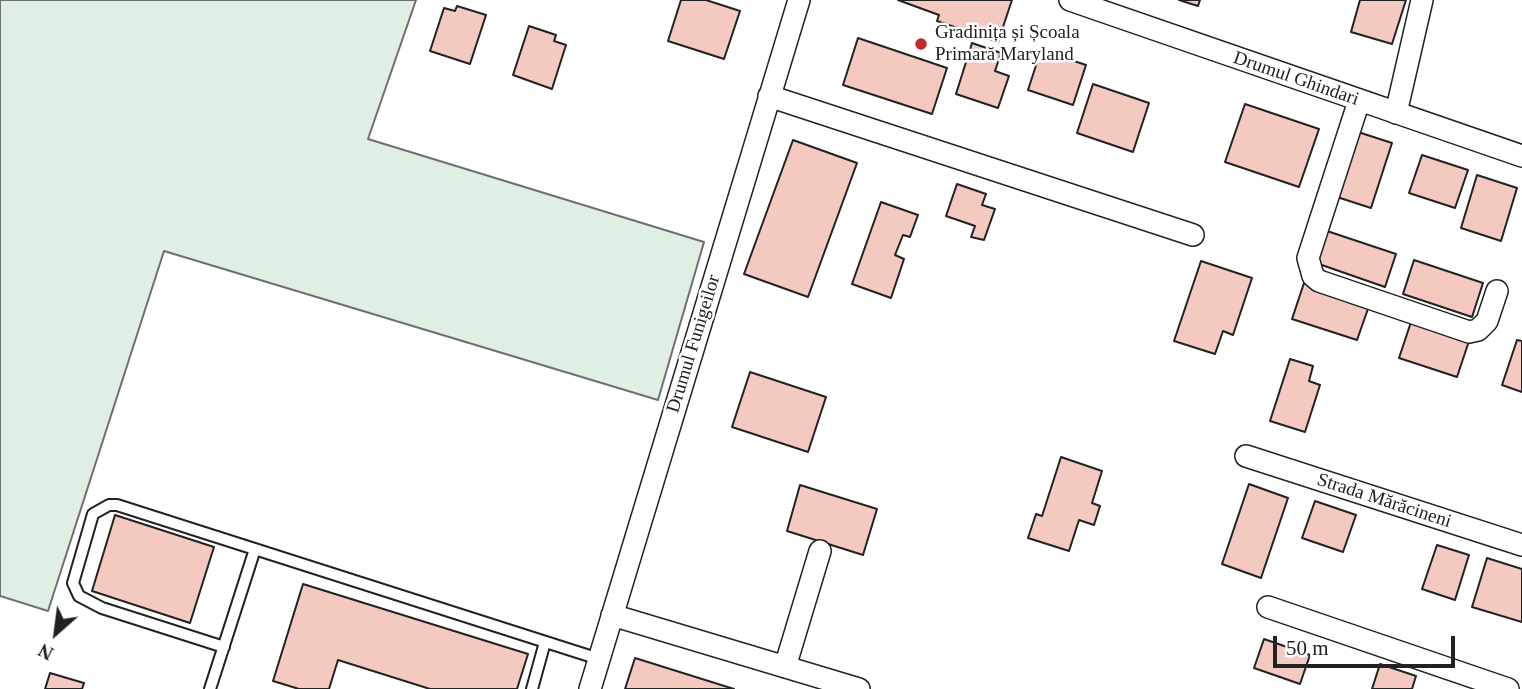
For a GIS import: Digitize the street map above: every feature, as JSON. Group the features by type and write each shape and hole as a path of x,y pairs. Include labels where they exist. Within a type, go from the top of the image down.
{"street":[{"name":"Drumul Funigeilor","path":"590,689 799,0"},
{"name":"Drumul Ghindari","path":"1070,0 1522,156"},
{"path":"1396,113 1422,0"},
{"path":"769,96 1193,234"},
{"path":"1359,101 1308,258 1313,276 1319,281 1469,332 1478,330 1487,321 1497,291"},
{"name":"Strada Mărăcineni","path":"1246,456 1522,545"},
{"path":"785,667 820,551"},
{"path":"1268,607 1507,689"},
{"path":"612,615 859,689"}],"lane":[{"path":"223,647 102,608 79,596 73,583 93,514 109,505 117,505 599,659"},
{"path":"210,689 255,549"},
{"path":"532,689 545,642"}],"green space":[{"path":"0,0 416,0 368,139 704,242 658,400 164,251 48,611 0,596"}],"building":[{"path":"681,0 706,0 740,11 724,59 668,41"},
{"path":"898,0 1012,0 998,42 937,21 939,15"},
{"path":"1179,0 1200,0 1198,6"},
{"path":"1360,0 1406,0 1392,44 1351,32"},
{"path":"457,6 486,15 470,64 430,51 444,8 455,11"},
{"path":"529,26 556,35 554,41 566,45 552,89 513,75"},
{"path":"858,38 947,68 932,114 843,85"},
{"path":"972,43 1001,53 995,71 1009,76 998,108 956,94"},
{"path":"1041,50 1086,65 1073,105 1028,90"},
{"path":"1093,84 1149,103 1133,152 1077,133"},
{"path":"1245,104 1319,129 1299,187 1225,162"},
{"path":"1358,132 1392,143 1371,208 1337,197"},
{"path":"793,140 857,163 808,297 744,274"},
{"path":"1422,155 1468,170 1455,208 1409,193"},
{"path":"1477,175 1517,188 1501,241 1461,228"},
{"path":"957,184 986,194 982,205 995,209 984,240 971,237 975,226 946,216"},
{"path":"881,202 918,215 910,237 903,235 895,255 904,259 891,298 852,284"},
{"path":"1327,231 1396,254 1385,287 1316,263"},
{"path":"1414,260 1483,283 1472,317 1403,294"},
{"path":"1201,261 1252,278 1233,335 1223,331 1215,354 1174,341"},
{"path":"1304,283 1369,306 1357,340 1292,319"},
{"path":"1411,322 1469,341 1457,377 1399,358"},
{"path":"1517,340 1522,341 1522,392 1502,385"},
{"path":"1290,359 1313,366 1309,381 1320,385 1305,432 1270,421"},
{"path":"750,372 826,397 808,452 732,427"},
{"path":"1061,457 1102,471 1092,503 1100,506 1094,525 1079,520 1069,551 1028,538 1036,514 1042,516"},
{"path":"1249,484 1288,498 1261,578 1222,564"},
{"path":"800,485 877,509 863,555 787,531"},
{"path":"1315,501 1356,515 1343,552 1302,538"},
{"path":"115,515 214,547 190,623 92,591"},
{"path":"1437,545 1469,555 1455,600 1422,589"},
{"path":"1487,558 1522,569 1522,622 1472,607"},
{"path":"303,584 528,654 517,689 430,689 338,660 329,689 299,689 273,681"},
{"path":"1264,639 1310,655 1300,684 1254,668"},
{"path":"635,658 734,689 625,689"},
{"path":"1380,664 1416,676 1412,689 1372,689"},
{"path":"50,673 84,683 82,689 45,689"}],"place":[{"name":"Gradinița și Școala Primară Maryland","path":"921,44"}]}
